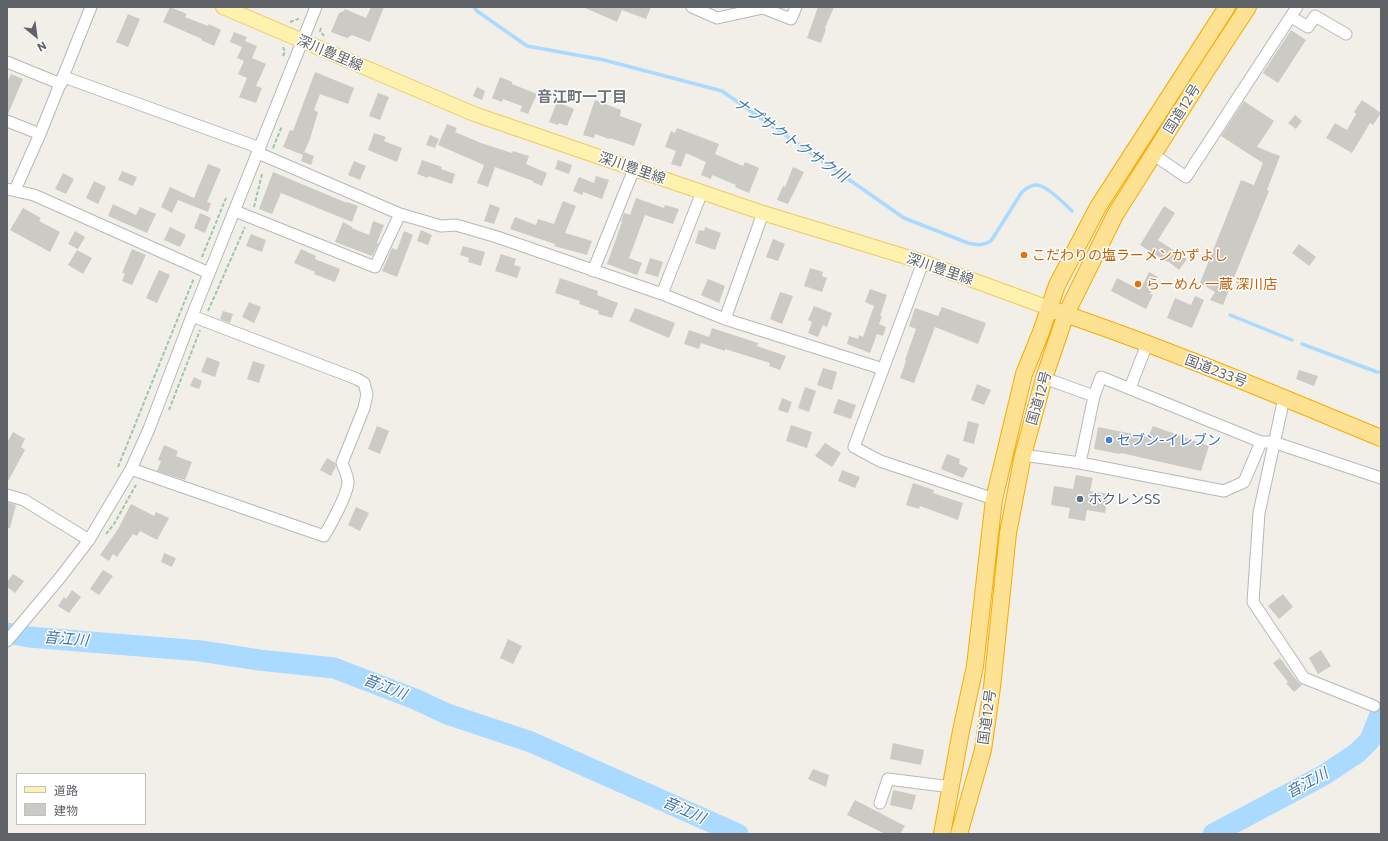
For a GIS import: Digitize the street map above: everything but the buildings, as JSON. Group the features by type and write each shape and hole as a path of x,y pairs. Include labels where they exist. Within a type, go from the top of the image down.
{"highway":[{"name":"国道12号","path":"942,834 975,666 994,499 1024,374 1041,332 1057,285 1098,207 1227,7"},
{"name":"国道12号","path":"959,834 983,750 992,687 1008,533 1023,455 1044,378 1066,314 1115,214 1248,7"},
{"name":"国道233号","path":"1049,308 1147,344 1381,438"}],"main road":[{"name":"深川豊里線","path":"224,7 474,114 763,213 923,262 1049,308"}],"street":[{"path":"91,7 40,134 11,190 34,195 209,273"},
{"path":"7,641 59,579 89,540 131,469 149,429 209,273 316,7"},
{"path":"692,7 717,18 763,8 791,19 796,7"},
{"path":"1154,155 1186,177 1294,12 1308,27 1316,16 1346,34"},
{"path":"7,62 259,151 400,214 442,226 456,225 497,237 662,294 725,318 883,369"},
{"path":"7,121 40,134"},
{"path":"593,271 634,168"},
{"path":"662,294 702,192"},
{"path":"234,211 375,267 400,214"},
{"path":"725,318 763,213"},
{"path":"923,262 854,447 880,461 994,499"},
{"path":"131,469 324,536 342,501 348,482 342,463 364,408 367,394 364,384 357,379 192,316"},
{"path":"1130,388 1147,344"},
{"path":"1080,463 1094,396 1101,377 1261,442 1273,442 1381,478"},
{"path":"1044,378 1094,396"},
{"path":"1284,398 1273,442 1259,513 1254,602 1304,678 1374,706"},
{"path":"1023,455 1080,463 1224,491 1244,482 1261,442"},
{"path":"7,495 24,500 89,540"},
{"path":"880,803 888,779 951,787"}],"path":[{"path":"116,472 227,195"}],"waterway":[{"name":"ナプサクトクサク川","path":"474,7 477,11 527,46 604,60 722,91 904,218 968,243 980,245 991,241 1022,192 1028,187 1036,185 1044,188 1055,195 1072,211"},
{"name":"ナプサクトクサク川","path":"1230,315 1292,340"},
{"name":"ナプサクトクサク川","path":"1302,344 1377,372 1381,372"},
{"name":"音江川","path":"7,633 29,637 201,651 259,660 334,668 415,699 447,714 531,742 738,834"},
{"name":"音江川","path":"1213,834 1324,775 1357,753 1370,740 1381,712"}],"place":[{"name":"こだわりの塩ラーメンかずよし","path":"1024,255"},
{"name":"らーめん 一蔵 深川店","path":"1138,284"},
{"name":"セブン-イレブン","path":"1109,440"},
{"name":"ホクレンSS","path":"1080,499"}],"district":[{"name":"音江町一丁目","path":"582,97"}]}
